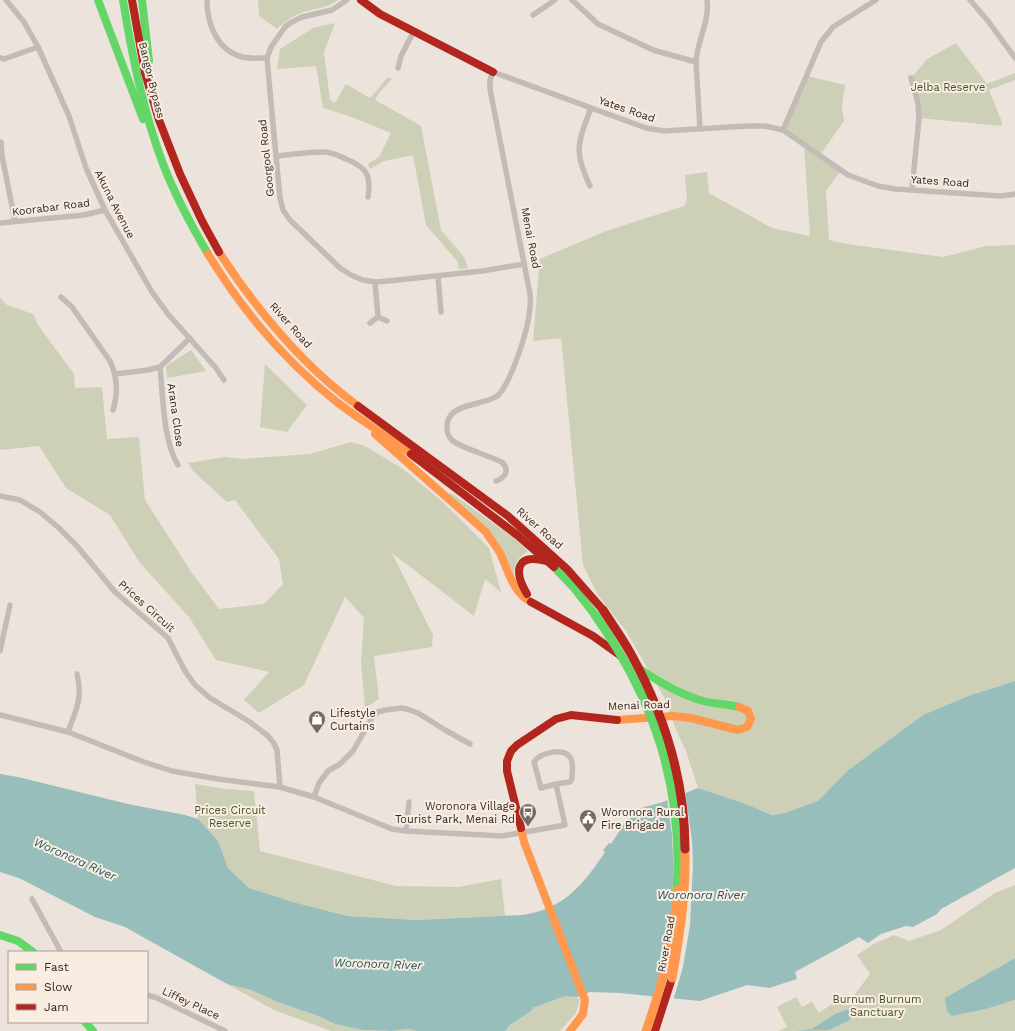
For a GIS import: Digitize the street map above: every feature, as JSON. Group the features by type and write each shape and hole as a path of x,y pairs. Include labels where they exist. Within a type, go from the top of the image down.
{"main road":[{"path":"98,0 148,135 163,164"},
{"name":"Bangor Bypass","path":"123,0 135,68 145,110 163,164"},
{"name":"Bangor Bypass","path":"132,0 145,73 168,146"},
{"path":"142,0 150,68 168,146"},
{"path":"360,0 375,11 493,72"},
{"name":"River Road","path":"168,146 202,221 227,264 264,315 317,372 343,395 508,516 567,569 632,654 658,709 674,759 684,815 687,870 684,916 672,978 655,1031"},
{"name":"River Road","path":"163,164 186,213 213,261 232,289 262,327 297,366 337,402 362,421 384,434 526,543 550,563 578,593 599,612 627,664 650,712 666,764 676,816 679,862 676,918 667,967 656,1005 646,1031"},
{"path":"362,421 382,441 486,532 499,552 514,585 525,599 531,602"},
{"path":"531,602 519,578 520,565 524,560 532,558 550,563"},
{"name":"Menai Road","path":"531,602 593,636 649,676 670,687 704,701 741,708 748,711 752,719 747,727 738,730 691,718 674,716 621,720 571,715 556,719 517,745 508,756 507,771 522,834 585,1004 583,1016 570,1031"},
{"path":"0,935 18,941 32,951"}],"street":[{"name":"Akuna Avenue","path":"6,0 24,22 38,47 69,116 90,179 105,210 152,292 168,314 216,368 224,380"},
{"path":"207,0 209,24 217,39 229,51 242,57 267,58 271,47 278,36 290,23 302,17 332,10 347,0"},
{"path":"533,15 555,0"},
{"path":"572,0 598,24 652,50 696,62"},
{"path":"700,129 696,53 709,10 708,0"},
{"path":"784,130 821,42 833,27 876,0"},
{"path":"970,0 988,21 1015,58"},
{"path":"398,68 401,56 414,31"},
{"path":"0,58 4,59 38,47"},
{"name":"Goorgool Road","path":"267,58 280,198 283,210 290,220 340,268 363,280 375,282 482,271 524,264"},
{"name":"Yates Road","path":"493,72 646,128 664,131 765,126 784,130 848,175 878,186 895,189 1002,196 1015,194"},
{"name":"Menai Road","path":"493,72 490,80 490,90 524,264 530,299 529,315 524,335 504,388 497,395 485,401 453,413 447,421 447,430 454,442 503,463 506,466 505,474 502,478 496,481"},
{"path":"911,78 918,103 919,118 912,189"},
{"path":"590,186 582,165 578,148 591,108"},
{"path":"1,142 2,156 15,221"},
{"path":"276,156 326,152 359,164 368,177 370,186 368,197"},
{"name":"Koorabar Road","path":"0,223 84,215 105,210"},
{"path":"438,276 441,312"},
{"path":"375,282 378,317"},
{"path":"61,297 72,307 110,361 115,374 116,400 113,410"},
{"path":"378,317 387,321"},
{"path":"370,323 378,317"},
{"path":"115,374 160,367 190,338"},
{"name":"Arana Close","path":"160,367 168,438 172,455 178,465"},
{"name":"Prices Circuit","path":"0,496 20,500 40,512 59,528 77,546 115,592 168,638 185,672 195,685 210,698 250,722 268,736 277,750 280,787"},
{"path":"0,651 10,605"},
{"path":"68,732 80,699 77,674"},
{"path":"314,797 319,783 328,771 340,764 353,751 372,718 378,712 402,708 410,710 470,744"},
{"path":"0,715 68,732 144,762 172,771 211,778 280,787 314,797 392,829 406,831 502,836 565,826 556,784"},
{"path":"547,752 562,752 570,756 572,761 572,779 570,782 556,784 541,788 534,762 537,758 547,752"},
{"path":"406,831 409,802"},
{"path":"32,899 59,951"},
{"name":"Liffey Place","path":"148,995 157,998 225,1031"}],"green space":[{"path":"258,0 338,0 329,5 294,16 277,29 259,16"},
{"path":"335,23 324,52 330,100 335,103 346,84 370,98 388,77 392,79 379,93 375,100 421,126 441,230 464,257 468,268 459,269 458,262 426,225 413,155 384,161 370,169 368,164 379,157 391,133 349,116 323,108 316,66 277,69 280,49 313,28"},
{"name":"Jelba Reserve","path":"956,43 987,84 1015,73 1015,80 989,90 1002,122 1001,126 919,118 911,78 927,59"},
{"path":"807,76 845,85 842,106 844,121 820,155 841,170 826,191 829,240 847,244 943,257 986,246 1015,245 1015,681 968,696 923,715 847,771 818,801 784,813 772,815 746,804 698,788 686,751 676,730 664,697 626,631 598,595 583,565 561,338 533,341 540,259 606,231 684,206 687,199 685,175 707,172 709,193 772,228 810,236 804,144 783,130"},
{"path":"0,298 7,305 33,314 38,325 74,374 75,388 102,387 107,439 139,437 145,500 192,573 219,609 264,604 283,584 279,559 235,500 227,502 194,472 188,463 225,457 242,459 310,454 351,442 365,446 403,469 445,504 489,548 501,592 485,579 474,616 392,553 433,635 432,647 374,656 379,699 365,708 361,663 364,618 345,597 304,685 259,713 244,700 269,672 216,660 189,617 140,563 110,515 66,488 39,446 0,450"},
{"path":"191,350 206,371 167,378 166,366"},
{"path":"265,364 307,405 287,432 260,427"},
{"path":"451,493 515,539 528,551 517,561 514,575 500,546 449,495"},
{"name":"Prices Circuit Reserve","path":"195,784 225,789 254,791 260,851 396,886 458,887 501,879 505,916 418,920 347,916 293,902 249,888 228,868 218,841 198,819"},
{"name":"Burnum Burnum Sanctuary","path":"1015,885 1015,958 945,998 945,1003 948,1012 952,1016 986,1009 1015,1000 1015,1031 778,1031 787,1027 777,1007 796,997 802,1007 812,1002 819,1013 846,994 852,998 870,974 857,955 872,945 894,935 909,941 941,930 995,893"},
{"path":"227,984 251,990 280,1003 321,1017 335,1024 363,1030 391,1031 331,1031 274,1010"},
{"path":"565,996 577,997 580,1000 576,1013 560,1031 505,1031 509,1026 533,1008"},
{"path":"408,1029 417,1031 391,1031"}],"water":[{"name":"Woronora River","path":"1015,681 1015,868 941,909 937,914 913,927 906,926 881,934 868,943 859,937 795,972 797,979 769,988 747,985 700,1001 620,993 590,992 577,997 565,996 533,1008 509,1026 505,1031 417,1031 408,1029 391,1031 363,1030 335,1024 321,1017 280,1003 251,990 227,984 125,927 95,917 19,878 0,872 0,774 198,819 218,841 228,868 249,888 293,902 347,916 418,920 523,915 538,912 550,907 562,901 572,893 589,875 605,852 603,850 609,843 611,844 624,824 641,808 663,802 698,788 746,804 772,815 784,813 818,801 847,771 923,715 968,696"},
{"path":"1015,958 1015,1000 986,1009 952,1016 948,1012 945,998"},
{"path":"849,1009 853,1013 850,1020 829,1030 796,1031 812,1029 835,1014"}],"pier":[{"path":"685,791 692,841 693,866 690,925 683,967 673,1001 654,999 665,957 671,921 673,858 672,835 667,798"}],"traffic: fast":[{"path":"98,0 143,119"},
{"path":"123,0 139,83 156,144 178,198 208,254"},
{"path":"142,0 149,61"},
{"path":"554,567 574,588 595,615"},
{"path":"595,615 616,646 634,678 649,711 661,745 670,780 675,815 678,852 677,890"},
{"path":"637,667 660,682 685,695 707,702 739,707"},
{"path":"0,935 18,941 32,951"},
{"path":"86,1023 93,1031"}],"traffic: slow":[{"path":"219,252 265,315 300,355 318,373 358,406"},
{"path":"208,254 235,295 283,353 301,371 338,403 411,454"},
{"path":"375,434 486,532 500,553 515,587 531,602"},
{"path":"617,720 673,716 691,718 738,730 747,727 751,719 748,711 739,707"},
{"path":"521,828 524,842 585,1000 583,1014 570,1031"},
{"path":"672,978 682,914 685,882 685,849"},
{"path":"646,1031 658,996 667,961 676,908 677,890"}],"traffic: jam":[{"path":"132,0 145,73 159,120 180,174 202,221 219,252"},
{"path":"361,0 380,14 493,72"},
{"path":"358,406 508,516 567,569 603,610"},
{"path":"411,454 517,535 554,567"},
{"path":"527,594 520,578 520,566 523,562 528,560 536,559 546,561"},
{"path":"531,602 593,636 621,656"},
{"path":"603,610 631,654 643,677 663,724 677,773 684,823 685,849"},
{"path":"521,828 507,771 507,761 511,751 517,745 556,719 571,715 617,720"},
{"path":"655,1031 672,978"}],"place":[{"name":"Lifestyle Curtains","path":"317,734"},
{"name":"Woronora Village Tourist Park, Menai Rd","path":"528,827"},
{"name":"Woronora Rural Fire Brigade","path":"588,833"}]}
